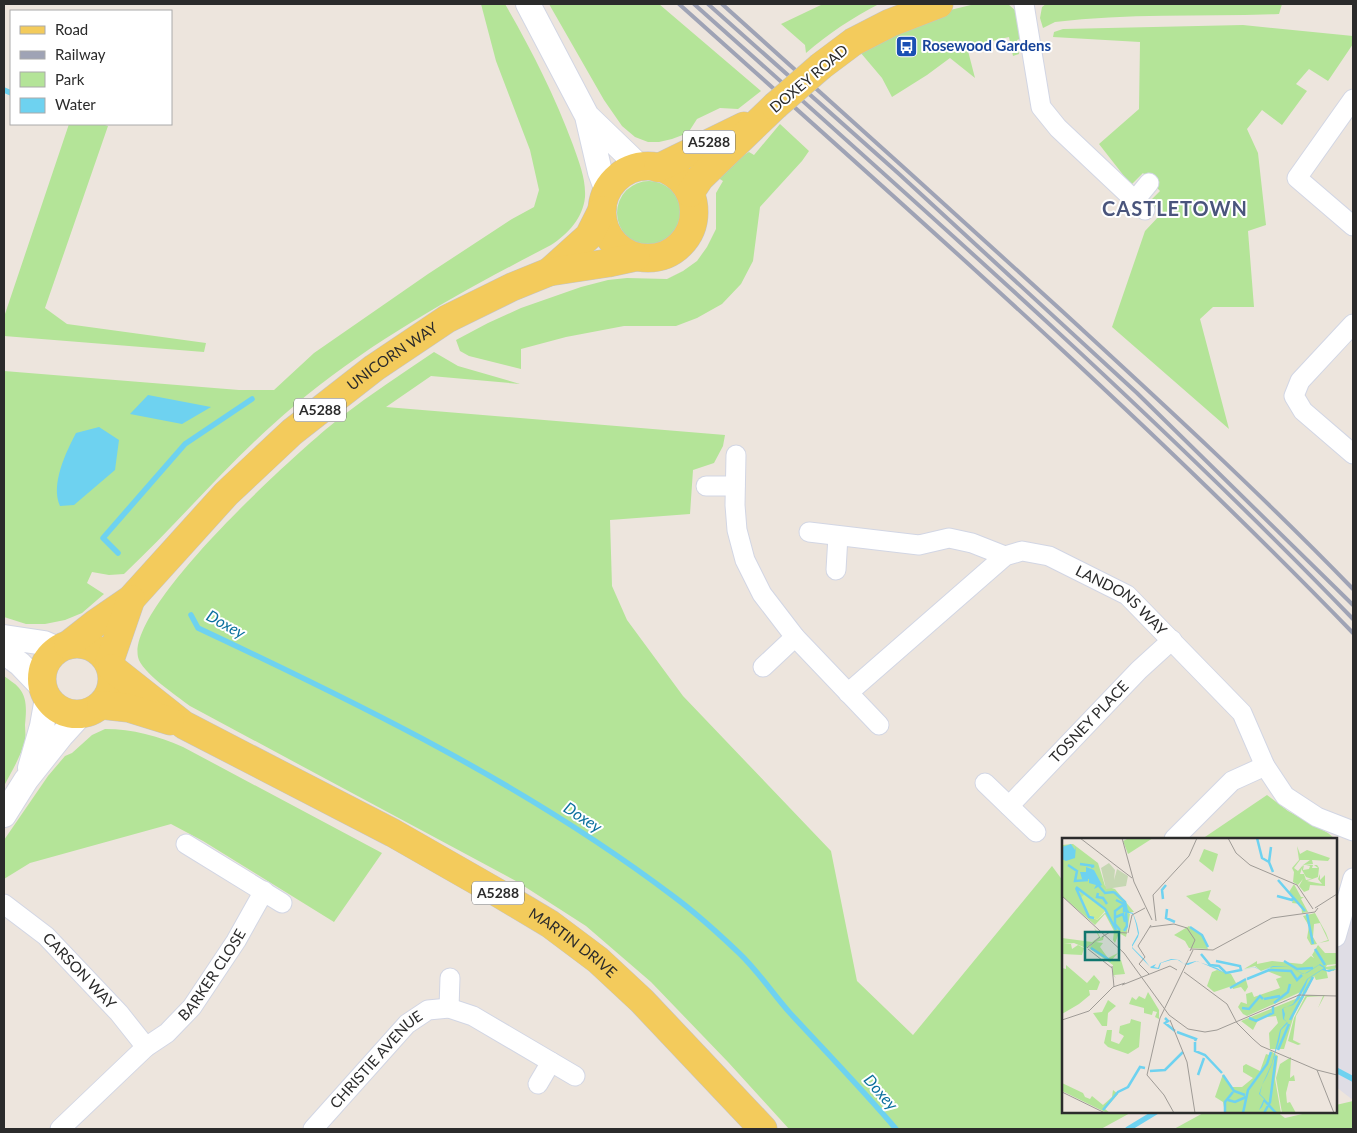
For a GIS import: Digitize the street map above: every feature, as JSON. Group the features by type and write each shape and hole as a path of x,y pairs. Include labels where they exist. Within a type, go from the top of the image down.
{"main road":[{"name":"DOXEY ROAD","path":"690,193 700,178 768,112 821,66 853,42 890,23 939,4"},
{"name":"DOXEY ROAD","path":"649,168 768,112"},
{"path":"649,168 668,171 677,177 690,193"},
{"name":"A5288","path":"605,201 616,180 627,172 649,168"},
{"name":"A5288","path":"636,257 651,258 665,255 683,242 693,222 694,208 690,193"},
{"path":"605,201 604,225 610,239 622,250 636,257"},
{"name":"UNICORN WAY","path":"549,272 589,236 605,201"},
{"name":"UNICORN WAY","path":"63,647 131,599 226,494 299,426 374,368 448,319 512,287 549,272 636,257"},
{"name":"UNICORN WAY","path":"110,666 131,599"},
{"name":"A5288","path":"80,643 95,648 105,657 110,666 113,683 109,696 92,709 69,713 56,708 44,693 42,672 47,659 63,647 80,643"},
{"name":"MARTIN DRIVE","path":"110,666 184,725"},
{"name":"MARTIN DRIVE","path":"92,709 128,708 184,725 400,838 550,924 598,960 642,1001 762,1129"}],"street":[{"path":"528,4 587,116 605,201"},
{"path":"1024,4 1040,107 1058,128 1140,205 1149,184"},
{"path":"1353,99 1297,178 1353,226"},
{"path":"587,116 649,168"},
{"path":"1353,324 1300,381 1294,396 1303,411 1353,454"},
{"path":"736,455 735,505 737,530 745,560 762,594 795,637 879,725"},
{"path":"706,486 735,486"},
{"path":"809,532 919,545 949,538 972,543 1005,556 848,693"},
{"path":"836,570 838,536"},
{"name":"LANDONS WAY","path":"1005,556 1022,551 1049,556 1128,595 1242,714 1265,766 1285,796 1317,817 1353,831"},
{"path":"4,637 63,647"},
{"path":"763,667 795,637"},
{"name":"TOSNEY PLACE","path":"1009,806 1139,670 1172,640"},
{"path":"4,652 20,664 44,693 42,726 26,780"},
{"path":"4,815 26,780 61,736 92,709"},
{"path":"1175,838 1232,781 1265,766"},
{"path":"985,783 1036,832"},
{"path":"186,844 282,903"},
{"path":"1337,934 1353,878"},
{"name":"BARKER CLOSE","path":"60,1129 146,1047 168,1033 192,1008 236,941 264,891"},
{"name":"CARSON WAY","path":"4,904 46,936 119,1013 146,1047"},
{"path":"449,1008 450,978"},
{"name":"CHRISTIE AVENUE","path":"313,1129 407,1024 428,1010 449,1008 473,1016 575,1076"},
{"path":"538,1084 551,1062"}],"shaded area":[{"path":"1353,879 1353,1100 1337,1088 1337,934"}],"green space":[{"path":"481,4 505,4 533,55 566,127 578,158 584,184 584,205 574,225 551,245 418,318 324,382 250,446 124,574 109,575 92,572 87,583 104,594 82,613 65,620 45,624 26,624 4,617 4,371 239,390 274,390 314,353 428,274 512,219 534,207 539,190 530,150 496,61"},
{"path":"549,4 659,4 761,91 738,109 720,108 697,119 688,133 672,139 648,142 635,137 622,126 604,100"},
{"path":"823,4 879,4 841,26 806,53 805,45 781,24"},
{"path":"975,4 1008,4 1016,11 1023,38 1017,40 1019,54 1013,56 1009,37 967,47 975,78 950,58 892,97 882,78 860,52 942,12"},
{"path":"1046,4 1282,4 1279,14 1111,17 1055,22 1043,28 1040,18 1042,7"},
{"path":"1243,25 1353,36 1353,44 1328,81 1309,69 1296,84 1307,91 1282,125 1262,110 1247,129 1258,153 1266,225 1248,231 1254,307 1213,307 1200,319 1229,429 1112,327 1145,231 1161,214 1151,200 1160,191 1143,173 1131,185 1099,144 1139,109 1140,42 1053,37 1054,32 1063,29"},
{"path":"780,124 809,151 760,207 753,261 741,284 722,304 697,318 676,326 624,326 566,337 521,349 521,369 469,356 460,351 456,340 521,308 581,287 608,280 627,278 667,279 683,271 697,261 716,229 716,193 723,181 715,176 721,169 749,152 754,155"},
{"path":"69,125 108,126 45,308 67,324 206,343 204,352 4,336 4,317"},
{"path":"649,181 667,187 675,195 681,213 675,231 667,239 649,245 631,239 623,231 617,213 623,195 631,187"},
{"path":"434,352 458,366 520,384 431,376 386,407 725,435 723,446 714,463 693,470 690,514 610,520 612,586 627,620 683,696 831,851 857,981 913,1035 1052,866 1062,880 1062,1113 1130,1113 1101,1129 789,1129 651,982 586,926 516,881 190,706 146,670 138,657 142,633 159,602 187,567 256,493 320,434 364,400"},
{"path":"4,676 22,692 26,711 23,746 4,786"},
{"path":"105,729 145,734 183,747 382,853 334,922 203,841 171,824 30,863 4,879 4,840 48,776 65,756 72,753 92,735"},
{"path":"1267,795 1288,811 1334,838 1203,838"},
{"path":"1353,1101 1353,1129 1174,1129 1203,1113 1278,1113 1285,1118 1307,1113 1337,1113 1337,1105"}],"water":[{"path":"148,395 211,407 182,424 130,414"},
{"path":"99,427 119,440 115,470 74,505 60,506 57,498 58,479 60,469 72,441 76,433"}],"waterway":[{"path":"4,90 10,93"},
{"name":"Doxey","path":"118,553 103,538 185,444 252,399"},
{"name":"Doxey","path":"191,615 198,628 382,718 502,783 618,856 673,896 707,923 746,960 790,1013 896,1129"},
{"name":"Doxey","path":"1337,1071 1353,1079"},
{"name":"Doxey","path":"1128,1129 1154,1113"}],"railway":[{"path":"679,4 1022,312 1190,470 1353,633"},
{"path":"694,4 1112,382 1274,539 1353,619"},
{"path":"708,4 898,173 1137,393 1353,605"},
{"path":"722,4 1136,379 1246,483 1353,589"}],"place":[{"name":"Rosewood Gardens","path":"906,46"}],"district":[{"name":"CASTLETOWN","path":"1175,209"}]}
